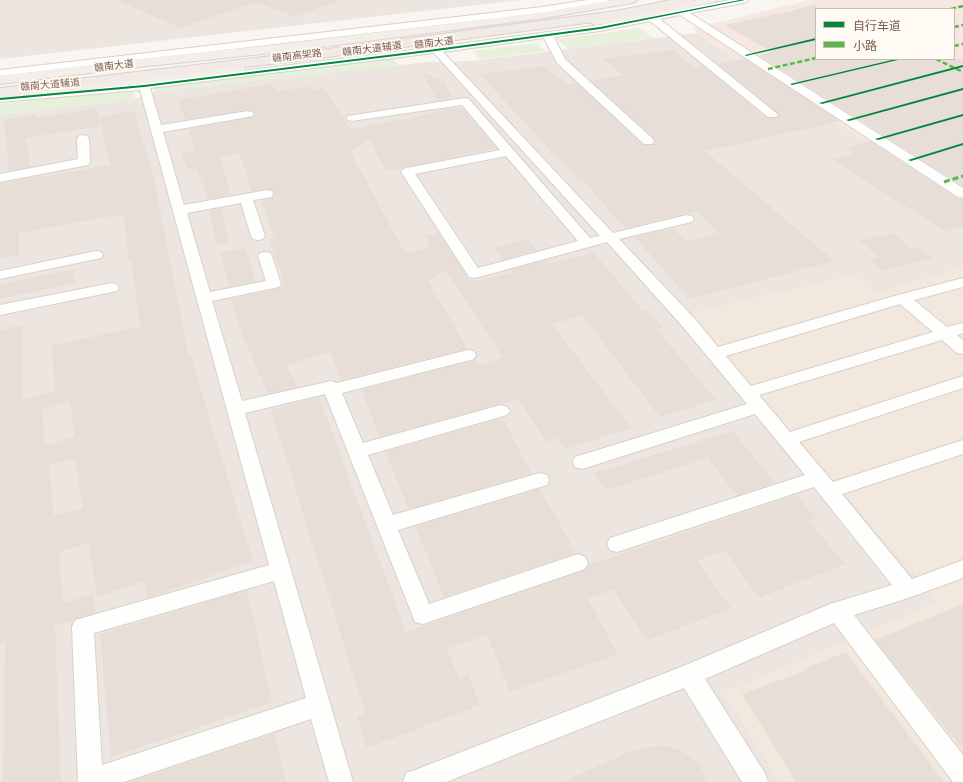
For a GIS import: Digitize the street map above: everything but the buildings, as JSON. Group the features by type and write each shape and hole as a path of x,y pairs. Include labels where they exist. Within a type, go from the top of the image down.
{"highway":[{"name":"赣南高架路","path":"0,85 344,45 591,13 661,0"},
{"name":"赣南高架路","path":"0,92 297,57 601,16 688,0"}],"main road":[{"name":"赣南大道","path":"0,80 130,64 291,48 418,30 545,15 632,0"},
{"name":"赣南大道","path":"0,96 143,83 679,10 711,0"},
{"path":"75,64 130,64"},
{"path":"62,94 143,83"}],"street":[{"name":"赣南大道辅道","path":"0,73 542,10 604,0"},
{"name":"赣南大道辅道","path":"143,83 436,50 600,28 652,18 679,10 744,0"},
{"path":"679,10 963,194"},
{"path":"652,18 772,115"},
{"path":"547,34 561,60 648,141"},
{"path":"436,50 689,323 824,485 908,589"},
{"path":"143,83 341,782"},
{"name":"赣南大道辅道","path":"0,99 62,94"},
{"path":"352,118 465,101 587,243"},
{"path":"157,129 248,114"},
{"path":"0,178 84,162 83,139"},
{"path":"508,152 407,172 474,274 587,243 687,219"},
{"path":"179,210 267,194"},
{"path":"246,198 258,236"},
{"path":"0,275 96,255"},
{"path":"204,298 274,284 265,256"},
{"path":"714,354 903,298 963,282"},
{"path":"0,310 112,288"},
{"path":"903,298 963,349"},
{"path":"747,393 963,328"},
{"path":"332,390 468,355"},
{"path":"786,440 963,382"},
{"path":"236,409 331,387 423,615 578,563"},
{"path":"582,462 759,407"},
{"path":"357,452 501,411"},
{"path":"617,544 963,447"},
{"path":"387,525 540,480"},
{"path":"415,782 689,675 838,611 908,589 963,569"},
{"path":"281,570 83,627 90,780 319,705"},
{"path":"838,611 963,775"},
{"path":"689,675 756,782"}],"shaded area":[{"path":"0,0 521,0 0,59"},
{"path":"810,0 963,0 963,205 837,125 692,29"},
{"path":"697,33 963,205 963,268 875,294 854,275 689,314 938,602 725,693 780,782 0,782 0,115 135,99 156,91 428,62 471,61"},
{"path":"963,268 963,782 780,782 725,693 937,602 688,314 854,275 875,294"}],"green space":[{"path":"640,28 653,38 568,49 557,39"},
{"path":"537,43 544,51 480,59 473,51"},
{"path":"393,57 398,66 156,91 152,87"},
{"path":"133,88 135,99 0,115 0,104"}],"marked path":[{"path":"955,8 963,6"},
{"path":"955,27 963,25"},
{"path":"955,46 963,44"},
{"path":"768,69 815,58"},
{"path":"938,60 963,72"},
{"path":"944,182 963,176"}],"cycle path":[{"path":"0,99 144,86 436,50 600,28 744,0"},
{"path":"746,55 815,39"},
{"path":"792,84 896,60"},
{"path":"821,103 963,66"},
{"path":"848,120 963,89"},
{"path":"877,139 963,115"},
{"path":"910,160 963,144"}]}
